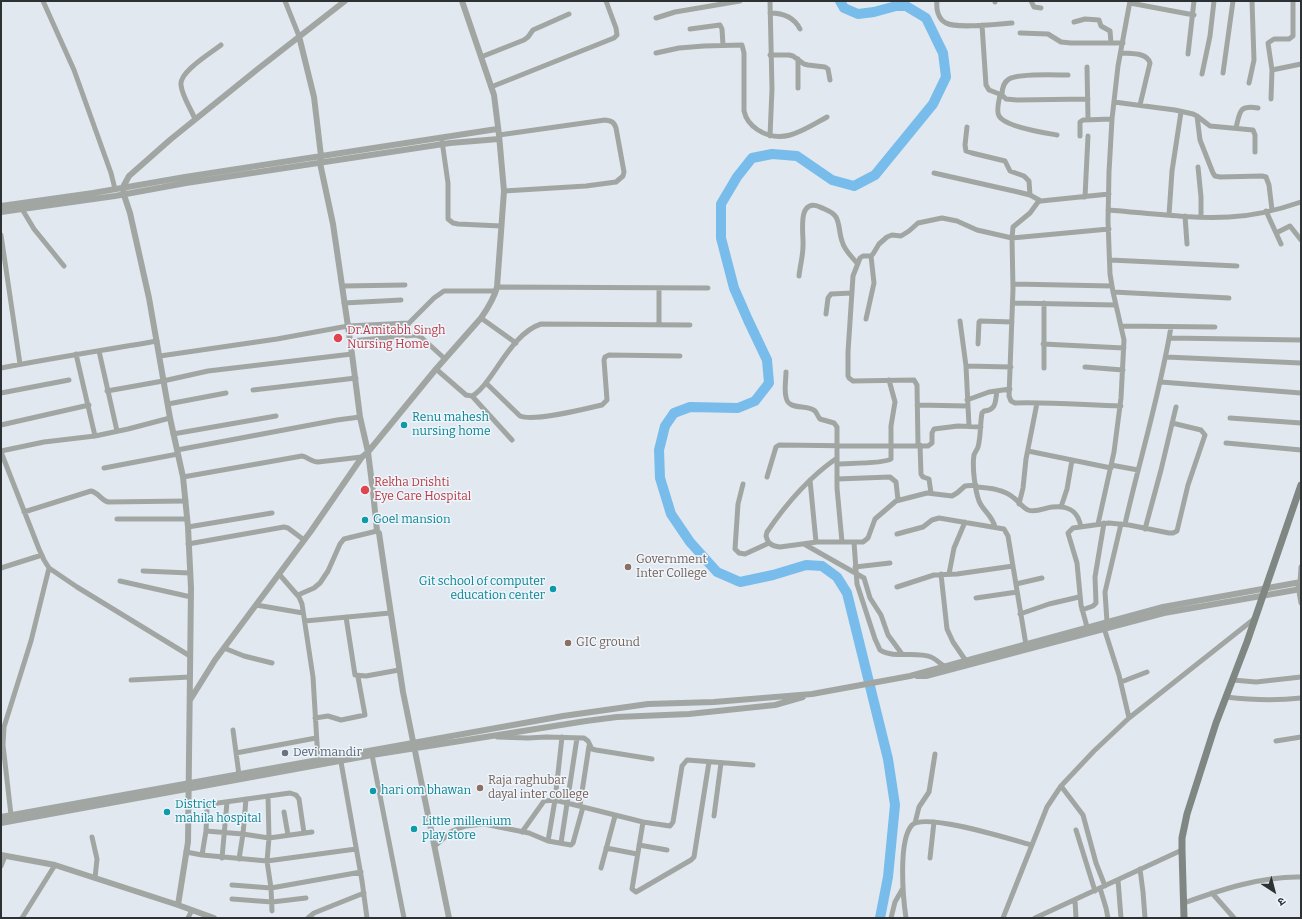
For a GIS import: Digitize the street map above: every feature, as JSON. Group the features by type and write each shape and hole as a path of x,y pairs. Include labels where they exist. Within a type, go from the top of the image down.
{"main road":[{"path":"1184,918 1182,838 1187,814 1206,752 1266,588 1301,485"}],"street":[{"path":"43,1 74,70 111,173 115,189"},
{"path":"286,1 299,36 314,97 321,156 320,163 333,224 356,378 360,417 368,452 377,531 380,533 390,612 414,742 414,750 449,918"},
{"path":"178,905 186,852 189,786 191,597 186,501 183,477 173,434 149,298 123,187 129,176 195,119 345,1"},
{"path":"190,702 215,660 304,540 362,457 368,452 444,359 481,318 488,309 497,289 504,191 494,95 462,1"},
{"path":"491,87 614,38 617,35 616,28 606,1"},
{"path":"702,1 703,7"},
{"path":"656,18 675,12 740,1"},
{"path":"770,1 770,55 772,89 770,136"},
{"path":"937,1 937,12 941,19 946,23 961,25 1012,23"},
{"path":"1032,1 1034,7 1041,8"},
{"path":"1188,54 1194,15 1194,1"},
{"path":"1202,74 1210,36 1214,1"},
{"path":"1223,73 1233,1"},
{"path":"1249,83 1254,60 1252,1"},
{"path":"1271,99 1272,70 1268,43 1274,38 1289,39 1293,36 1292,1"},
{"path":"1098,524 1111,466 1121,406 1123,370 1124,348 1121,326 1112,286 1108,210 1112,119 1122,44 1130,2 1194,15"},
{"path":"770,13 791,18 800,29"},
{"path":"481,57 524,40 533,30 569,14"},
{"path":"1074,22 1085,19 1099,20 1101,26 1110,31 1111,44"},
{"path":"690,29 720,25 722,29 722,45"},
{"path":"982,25 986,85 989,90 1006,99 1088,99"},
{"path":"1020,33 1048,34 1057,40 1066,43 1122,44"},
{"path":"195,119 180,84 182,78 187,71 221,45"},
{"path":"656,52 679,48 739,45 743,48 744,53 745,117 754,128 770,136 790,136 827,117"},
{"path":"1121,53 1143,55 1149,60 1150,63 1140,105"},
{"path":"770,55 789,55 808,65 825,67 828,69 830,80"},
{"path":"798,59 798,88"},
{"path":"1272,70 1301,64"},
{"path":"1087,67 1088,119"},
{"path":"1057,135 1020,127 1001,119 998,113 1001,95 1006,81 1014,76 1068,75"},
{"path":"1114,102 1181,112 1197,116 1210,126 1253,130 1255,135 1255,152"},
{"path":"1236,128 1240,112 1244,108 1249,106 1258,108"},
{"path":"1169,215 1172,171 1181,112"},
{"path":"1197,116 1198,133 1202,147 1207,162 1215,176 1264,176 1268,180 1272,210"},
{"path":"1080,136 1080,122 1083,120 1112,119"},
{"path":"1,206 321,156 605,120 614,123 624,172 623,176 616,182 586,186 504,191"},
{"path":"967,127 965,145 966,151 972,154 1005,160 1010,171 1024,176 1029,181 1030,195"},
{"path":"442,141 498,134"},
{"path":"1085,197 1088,136"},
{"path":"442,141 448,183 447,217 450,222 458,224 501,226"},
{"path":"1,212 124,195 186,183 320,163 408,146"},
{"path":"1198,167 1201,216"},
{"path":"934,173 1030,195 1041,201"},
{"path":"1109,194 1038,202 1027,216 1016,224 1012,231 1013,303 1010,396 1013,402 1121,406"},
{"path":"1108,210 1185,216 1228,217 1272,210 1301,202"},
{"path":"799,276 803,246 803,217 805,211 811,206 816,206 833,213 839,225 843,245 857,263"},
{"path":"22,209 34,229 64,266"},
{"path":"1266,211 1281,244"},
{"path":"1185,216 1187,244"},
{"path":"866,319 874,282 871,256 883,239 892,235 901,236 918,223 942,218 957,221 977,230 1012,238 1109,229"},
{"path":"1276,233 1290,226 1301,240"},
{"path":"1,235 20,364"},
{"path":"871,256 863,256 860,258 853,276 848,352 849,378 853,380 914,380 917,385 921,474 923,477 929,479 931,493"},
{"path":"1110,260 1237,266"},
{"path":"1013,284 1112,286"},
{"path":"342,286 405,286"},
{"path":"659,288 659,325"},
{"path":"405,336 405,330 409,323 434,298 444,291 497,289 708,288"},
{"path":"1113,292 1229,298"},
{"path":"826,314 828,298 831,294 852,293"},
{"path":"344,303 400,300"},
{"path":"1013,303 1116,305"},
{"path":"1044,303 1044,368"},
{"path":"481,318 516,343"},
{"path":"960,321 966,366 969,426"},
{"path":"978,344 980,321 1012,322"},
{"path":"160,356 277,339 348,326 409,323"},
{"path":"472,396 476,394 486,383 516,343 534,326 541,324 690,325"},
{"path":"1121,326 1215,327"},
{"path":"1107,622 1105,592 1107,578 1138,470 1161,382 1171,327"},
{"path":"350,341 416,336 421,337 444,359"},
{"path":"1170,338 1301,340"},
{"path":"1,368 157,341"},
{"path":"1043,344 1124,348"},
{"path":"99,351 117,431"},
{"path":"76,354 95,436"},
{"path":"107,391 208,371 352,354"},
{"path":"486,383 520,416 524,418 537,418 602,405 605,403 607,400 604,360 605,357 609,355 680,356"},
{"path":"1166,357 1301,363"},
{"path":"966,366 1011,367"},
{"path":"1085,367 1123,370"},
{"path":"436,369 466,395 472,396 512,440"},
{"path":"786,372 786,397 788,402 792,406 815,411 820,419 834,423 836,427 839,520 842,542"},
{"path":"253,390 356,378"},
{"path":"1,393 69,380"},
{"path":"889,380 895,402 891,426 892,457 889,461 837,461 826,465 790,501 766,536 769,543 780,547 816,542 863,542 866,540 875,518 898,500 931,493 952,496 965,486 976,486 999,490 1011,495 1027,510 1035,511 1052,507 1061,507 1074,511 1079,518 1081,527"},
{"path":"1161,382 1301,393"},
{"path":"967,400 997,391 1010,389"},
{"path":"995,527 991,516 981,505 976,486 974,462 975,453 978,447 982,413 993,408 997,391"},
{"path":"168,404 226,393"},
{"path":"1019,504 1037,403"},
{"path":"1,425 89,405"},
{"path":"917,405 967,406"},
{"path":"1144,529 1176,407"},
{"path":"173,434 276,416"},
{"path":"104,468 337,420 360,417"},
{"path":"170,418 95,436 44,442 1,452 4,468 49,568 77,588 190,656"},
{"path":"1230,418 1301,422"},
{"path":"1087,627 1082,610 1076,563 1068,535 1069,531 1073,528 1104,523 1123,524 1172,533 1177,531 1188,485 1205,434 1201,430 1172,423"},
{"path":"767,477 776,447 779,445 928,446 931,444 932,432 934,429 969,426 980,427"},
{"path":"1226,443 1301,450"},
{"path":"1028,451 1072,460 1138,470"},
{"path":"183,477 302,456 307,457 314,462 362,457"},
{"path":"1061,507 1067,489 1072,460"},
{"path":"837,479 890,477 896,482 898,500"},
{"path":"810,480 816,542"},
{"path":"743,484 738,504 735,549 739,553 745,554 769,543"},
{"path":"24,512 91,491 98,494 108,502 186,501"},
{"path":"188,528 272,513"},
{"path":"897,534 923,527 935,518 1004,529 1007,533 1026,645"},
{"path":"117,519 187,519"},
{"path":"949,574 954,548 965,522"},
{"path":"1082,610 1093,606 1096,602 1095,577 1104,523"},
{"path":"188,544 284,527 288,528 304,540"},
{"path":"298,594 314,588 320,583 328,571 340,544 344,539 377,531"},
{"path":"854,542 855,569 858,590 877,646 882,651 927,656 944,666"},
{"path":"804,544 855,569 865,579 870,598 881,615 888,635 902,654"},
{"path":"1,568 42,555"},
{"path":"855,569 890,564"},
{"path":"897,587 927,576 964,573 1013,566"},
{"path":"1301,567 1301,603"},
{"path":"11,815 3,745 4,727 31,641 49,568"},
{"path":"143,571 190,573"},
{"path":"279,574 298,594 304,613 313,678 318,760"},
{"path":"941,574 946,624 949,635 966,661"},
{"path":"1016,584 1042,578"},
{"path":"120,581 191,597"},
{"path":"1,823 239,775 563,716 648,704 714,702 812,694 910,676 1163,607 1266,588 1300,585"},
{"path":"910,676 926,676 1164,612 1263,596 1300,585"},
{"path":"976,598 1017,592"},
{"path":"1020,614 1049,604 1080,596"},
{"path":"256,605 304,613"},
{"path":"305,621 390,612"},
{"path":"315,718 328,716 341,720 365,715 358,677 354,673 346,617"},
{"path":"1003,918 1047,807 1061,786 1094,751 1129,718 1255,618"},
{"path":"1104,628 1121,682 1129,718"},
{"path":"224,648 244,656 272,663"},
{"path":"358,677 400,670"},
{"path":"1121,682 1147,672"},
{"path":"131,680 190,677"},
{"path":"1233,680 1256,682 1301,677"},
{"path":"1,817 586,721 617,717 689,714 776,705 812,694"},
{"path":"1226,697 1257,700 1301,698"},
{"path":"233,730 239,775"},
{"path":"435,846 452,831 476,824 484,824 522,832 548,841 570,845 573,843 581,806 589,746 587,739 562,737 492,737"},
{"path":"548,841 555,800 562,737"},
{"path":"1276,741 1301,737"},
{"path":"236,753 316,738"},
{"path":"561,843 577,738"},
{"path":"589,746 596,750 652,759"},
{"path":"915,823 919,807 929,792 935,754"},
{"path":"372,756 404,918"},
{"path":"522,832 544,801 555,800 615,816 668,826 672,824 682,766 689,760 753,765"},
{"path":"341,762 361,872 367,918"},
{"path":"643,822 632,889 636,892 693,858 709,762"},
{"path":"714,816 721,762"},
{"path":"1061,786 1083,815 1103,887 1108,918"},
{"path":"202,855 206,831 207,808 208,805 211,804 290,793 296,795 299,799 304,833"},
{"path":"268,796 269,838 267,861 271,888 272,911"},
{"path":"239,859 246,799"},
{"path":"222,858 227,802"},
{"path":"284,812 288,835"},
{"path":"601,868 615,816"},
{"path":"906,918 903,888 903,852 908,830 915,823 919,821 934,822 965,827 1031,845"},
{"path":"930,858 934,822"},
{"path":"1076,830 1095,891"},
{"path":"206,831 269,838 312,832"},
{"path":"92,837 97,859 95,878"},
{"path":"639,845 667,850"},
{"path":"606,848 637,854"},
{"path":"186,852 222,858 267,861 356,849"},
{"path":"1034,918 1182,850"},
{"path":"1,866 3,855 55,865 214,918"},
{"path":"22,918 55,865"},
{"path":"1140,869 1145,918"},
{"path":"232,885 271,888 361,872"},
{"path":"1184,903 1212,893 1276,877 1301,877"},
{"path":"1118,880 1121,918"},
{"path":"891,918 896,902 903,888"},
{"path":"308,918 314,913 364,893"},
{"path":"1212,893 1234,918"},
{"path":"232,899 272,902 306,898"},
{"path":"1075,900 1076,918"},
{"path":"188,918 192,910"}],"waterway":[{"path":"840,1 844,8 858,14 874,12 896,6 906,6 926,18 943,53 946,77 933,104 875,175 854,186 832,180 797,156 772,154 752,158 737,177 721,204 721,238 734,288 767,360 769,383 755,401 738,408 690,407 674,413 665,426 659,450 660,478 671,514 690,542 717,572 740,582 773,575 806,565 822,566 837,577 847,593 888,759 895,805 888,877 880,918"}],"place":[{"name":"Dr.Amitabh Singh Nursing Home","path":"338,338"},
{"name":"Renu mahesh nursing home","path":"404,425"},
{"name":"Rekha Drishti Eye Care Hospital","path":"365,490"},
{"name":"Goel mansion","path":"365,520"},
{"name":"Government Inter College","path":"628,567"},
{"name":"Git school of computer education center","path":"553,589"},
{"name":"GIC ground","path":"568,643"},
{"name":"Devi mandir","path":"285,753"},
{"name":"Raja raghubar dayal inter college","path":"480,788"},
{"name":"hari om bhawan","path":"373,791"},
{"name":"District mahila hospital","path":"167,812"},
{"name":"Little millenium play store","path":"414,829"}]}
